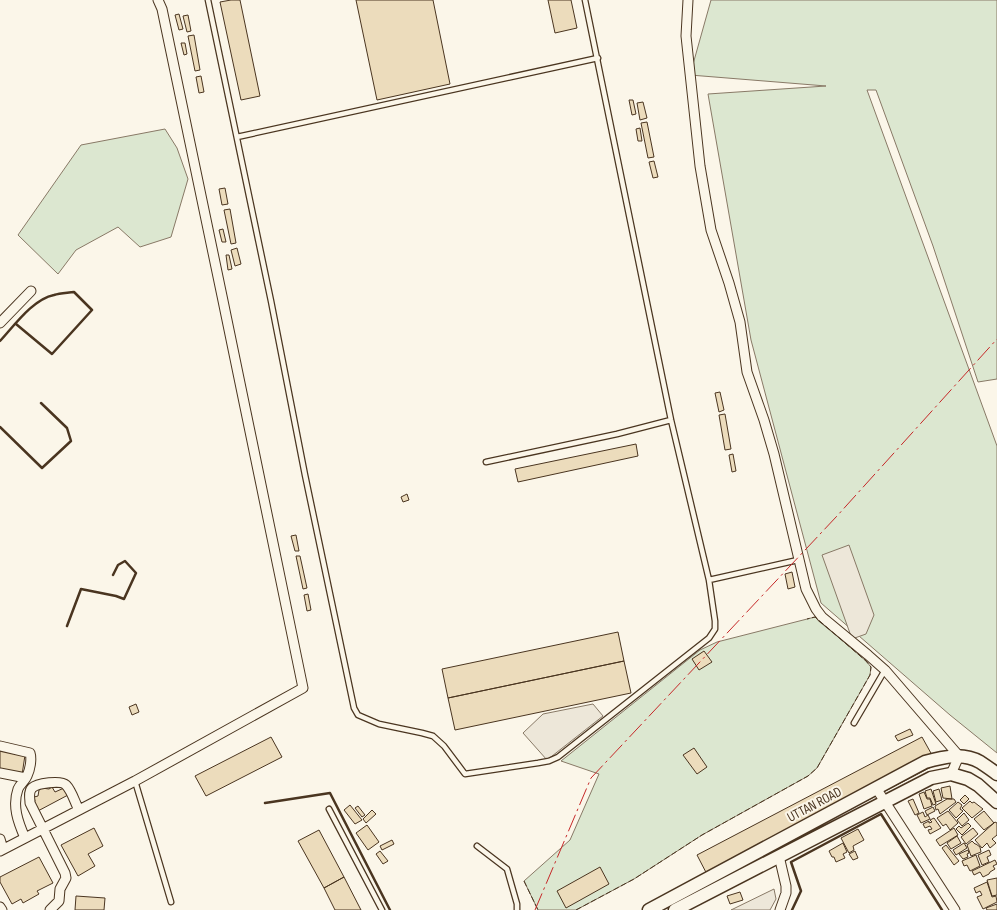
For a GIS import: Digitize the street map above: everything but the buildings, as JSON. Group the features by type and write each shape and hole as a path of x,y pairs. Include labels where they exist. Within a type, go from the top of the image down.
{"main road":[{"name":"UTTAN ROAD","path":"649,910 925,762 939,758 959,756 979,761 997,774"},
{"path":"678,909 931,778 950,774 968,779 978,785 997,802"}],"street":[{"path":"0,839 2,850 135,781 304,688 164,18 158,0"},
{"path":"688,0 686,36 700,166 711,230 740,322 747,372 774,454 806,589 822,617 885,670 959,756 950,774"},
{"path":"0,323 31,291"},
{"path":"0,746 30,753 32,757 28,776 18,787 15,802 19,825 25,838"},
{"path":"0,773 26,778"},
{"path":"50,910 59,900 60,888 66,878 30,804 29,794 31,789 37,785 53,782 64,783 79,810"},
{"path":"876,788 955,910"},
{"path":"779,856 786,886 786,893 780,910"}],"lane":[{"path":"208,0 354,708 358,715 379,724 433,736 444,746 465,774 549,761 558,756 709,638 715,629 709,580 671,420 585,0"},
{"path":"237,137 598,58"},
{"path":"486,462 617,434 671,420"},
{"path":"709,580 798,560"},
{"path":"854,723 885,670"},
{"path":"135,781 171,902"},
{"path":"330,809 382,910"},
{"path":"478,846 507,869 517,910"}],"green space":[{"path":"711,0 997,0 997,379 978,382 933,246 876,90 867,90 997,446 997,753 950,715 821,603 751,340 708,94 826,86 690,75"},
{"path":"165,129 177,148 188,179 171,237 140,247 118,227 76,250 58,274 18,235 81,145"},
{"path":"815,617 871,667 870,675 817,768 808,776 702,835 634,879 576,910 538,910 524,881 570,840 599,774 561,761 700,650 717,642"}],"shaded area":[{"path":"849,545 874,615 866,634 852,639 822,555"},
{"path":"593,704 603,716 547,760 523,733 543,714"},
{"path":"774,889 776,899 770,910 731,910"}],"fence":[{"path":"576,910 634,879 702,835 808,776 817,768 870,675 871,667 815,617 807,619"},
{"path":"524,881 538,910"}],"wall":[{"path":"0,341 31,307 46,298 74,292 92,310 52,354 16,324"},
{"path":"0,427 42,468 71,441 67,428 41,403"},
{"path":"67,626 81,589 124,599 136,573 125,561 118,565 113,575"},
{"path":"265,803 330,793 390,910"},
{"path":"792,910 801,891 791,862 881,814 942,910"}],"power":[{"path":"535,910 591,778 837,516 997,339"}]}
